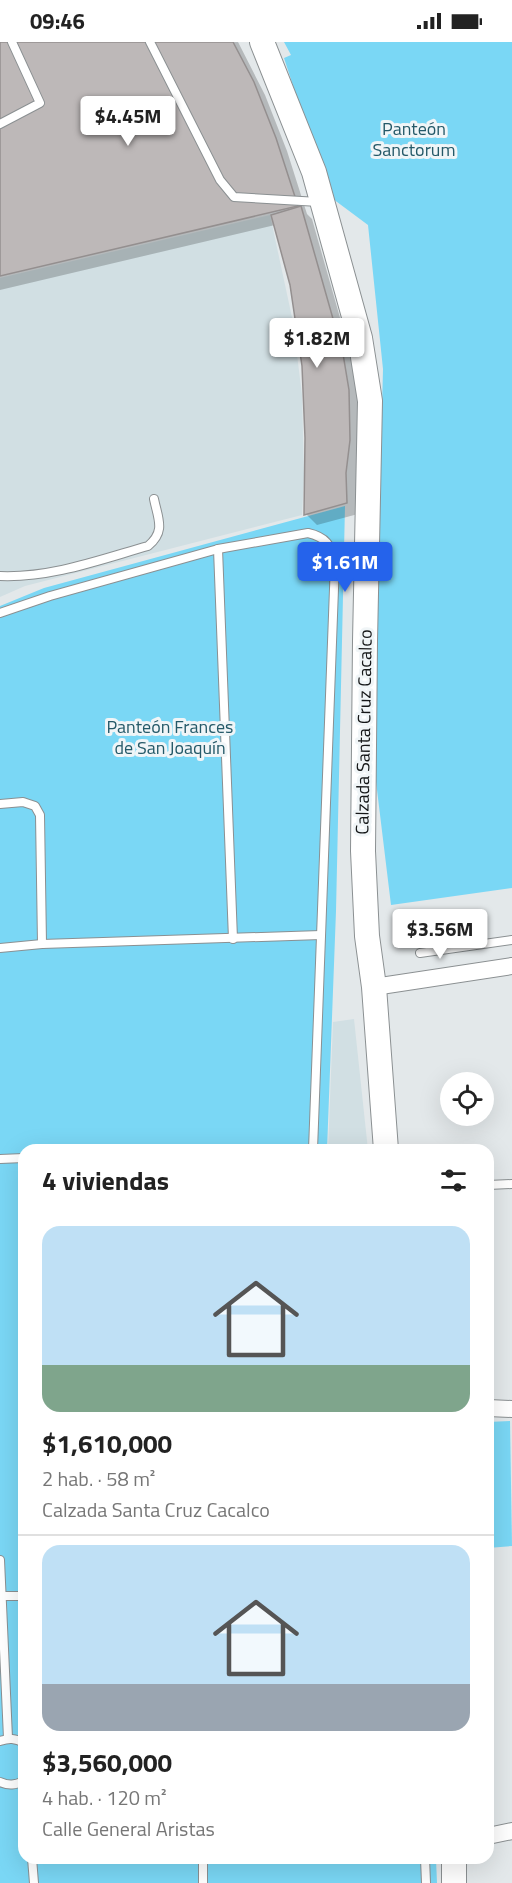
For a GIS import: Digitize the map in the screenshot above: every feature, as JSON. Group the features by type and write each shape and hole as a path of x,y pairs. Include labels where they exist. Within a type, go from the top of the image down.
{"street":[{"name":"Calzada Santa Cruz Cacalco","path":"262,42 314,172 360,338 370,400 364,641 363,851 367,936 374,987 386,1144"},
{"path":"374,987 512,966"},
{"path":"494,1408 512,1409"},
{"path":"494,1835 512,1831"},
{"path":"454,1864 454,1883"}],"lane":[{"path":"0,124 40,103 12,42"},
{"path":"150,42 220,180 234,197 322,202"},
{"path":"0,576 24,577 48,574 148,546 157,538 160,527 154,499"},
{"path":"0,613 50,596 218,549 308,533 322,536 332,548 336,562 313,1144"},
{"path":"218,549 233,939"},
{"path":"0,804 23,802 35,806 40,815 42,944"},
{"path":"0,948 42,944 321,935"},
{"path":"420,953 512,940"},
{"path":"0,1159 18,1158"},
{"path":"494,1185 512,1184"},
{"path":"0,1560 4,1739"},
{"path":"1,1596 18,1596"},
{"path":"0,1782 6,1785 18,1784"},
{"path":"32,1864 34,1883"},
{"path":"203,1864 203,1883"},
{"path":"425,1864 426,1883"}],"shaded area":[{"path":"270,215 293,322 302,395 304,476 302,515 25,586 0,597 0,278"},
{"path":"354,1019 367,1144 328,1144 333,1022"}],"green space":[{"name":"Panteón Sanctorum","path":"284,42 512,42 512,888 391,905 373,757 383,369 368,225 329,196 284,58 291,55"},
{"name":"Panteón Frances de San Joaquín","path":"345,506 336,911 327,1144 18,1144 18,1864 436,1864 437,1883 0,1883 0,606 44,588"},
{"path":"510,1421 512,1546 494,1548 494,1422"}],"building":[{"path":"0,42 233,42 254,82 276,138 298,206 0,276"},
{"path":"301,206 343,354 349,390 350,440 346,473 347,503 304,515 305,438 302,366 290,285 271,215"}]}
